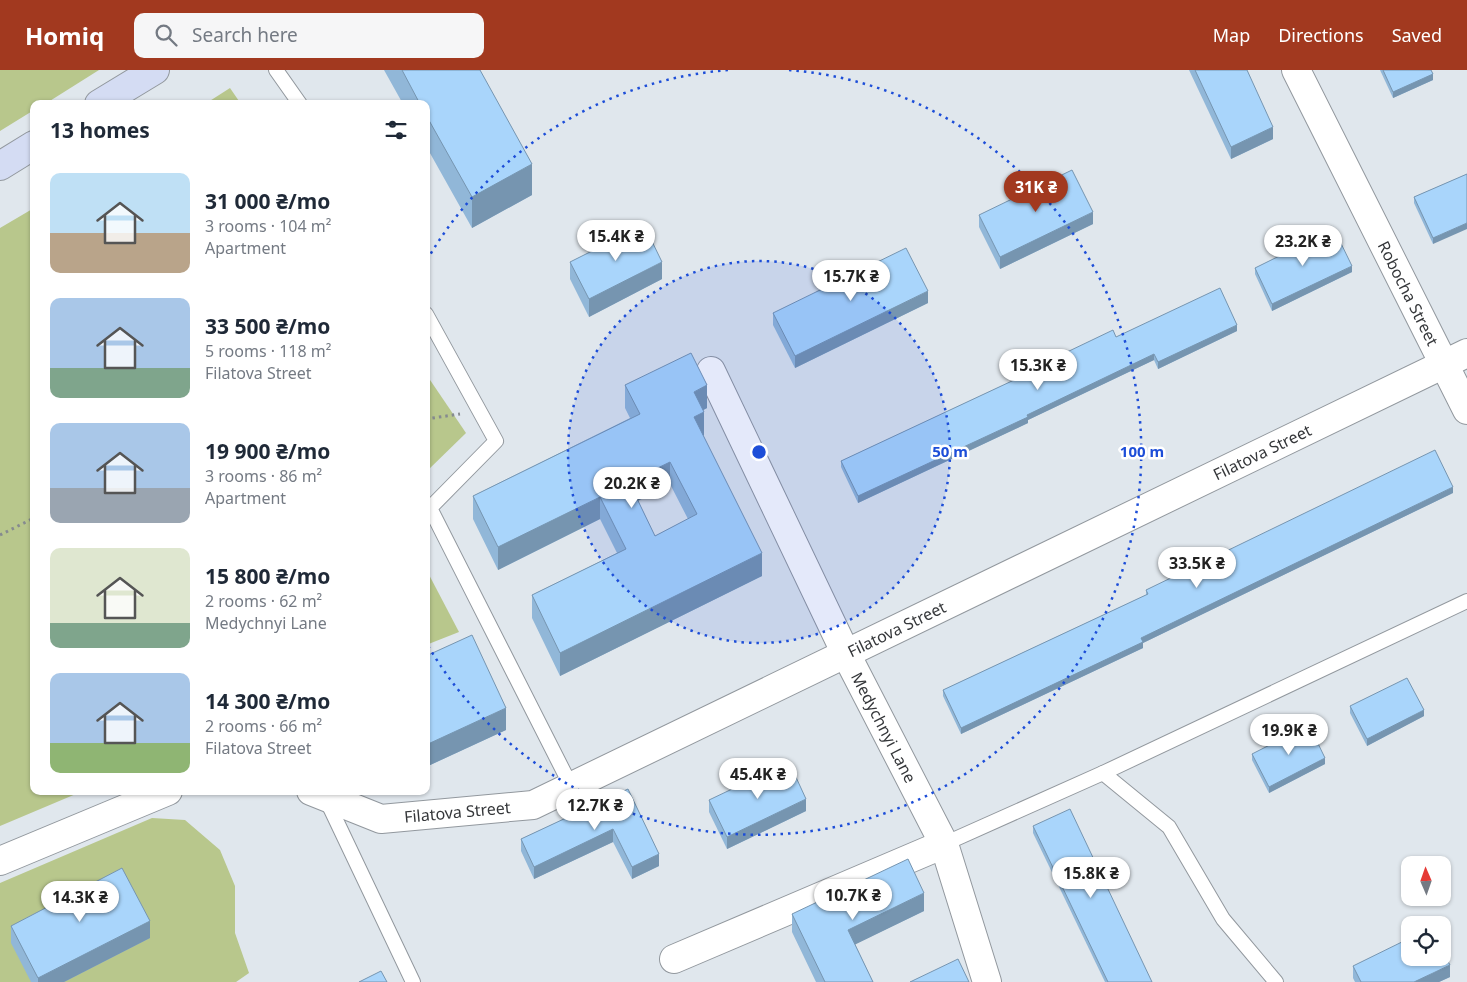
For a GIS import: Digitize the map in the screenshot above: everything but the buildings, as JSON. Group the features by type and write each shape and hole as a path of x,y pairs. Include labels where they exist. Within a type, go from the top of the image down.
{"main road":[{"path":"106,100 155,70"},
{"path":"0,166 30,147"}],"street":[{"name":"Robocha Street","path":"1296,70 1456,359 1467,410"},
{"name":"Filatova Street","path":"320,795 380,819 533,805 572,788 1456,359"},
{"name":"Medychnyi Lane","path":"711,371 846,654 944,844 987,982"},
{"path":"0,861 158,795"},
{"path":"674,959 944,844"}],"lane":[{"path":"276,70 297,100"},
{"path":"430,321 496,441 430,508 572,788"},
{"path":"944,844 1102,773 1467,601"},
{"path":"1102,773 1169,828 1223,919 1276,982"},
{"path":"319,795 413,982"}],"path":[{"path":"430,418 480,411"},
{"path":"0,535 30,520"}],"green space":[{"path":"0,70 99,70 51,100 30,100 30,112 0,131"},
{"path":"230,88 238,100 211,100"},
{"path":"30,210 30,795 74,795 0,826 0,228"},
{"path":"430,380 466,433 430,468"},
{"path":"430,577 459,632 430,643"},
{"path":"152,818 185,820 220,850 235,886 235,933 249,973 236,982 0,982 0,883"}]}
